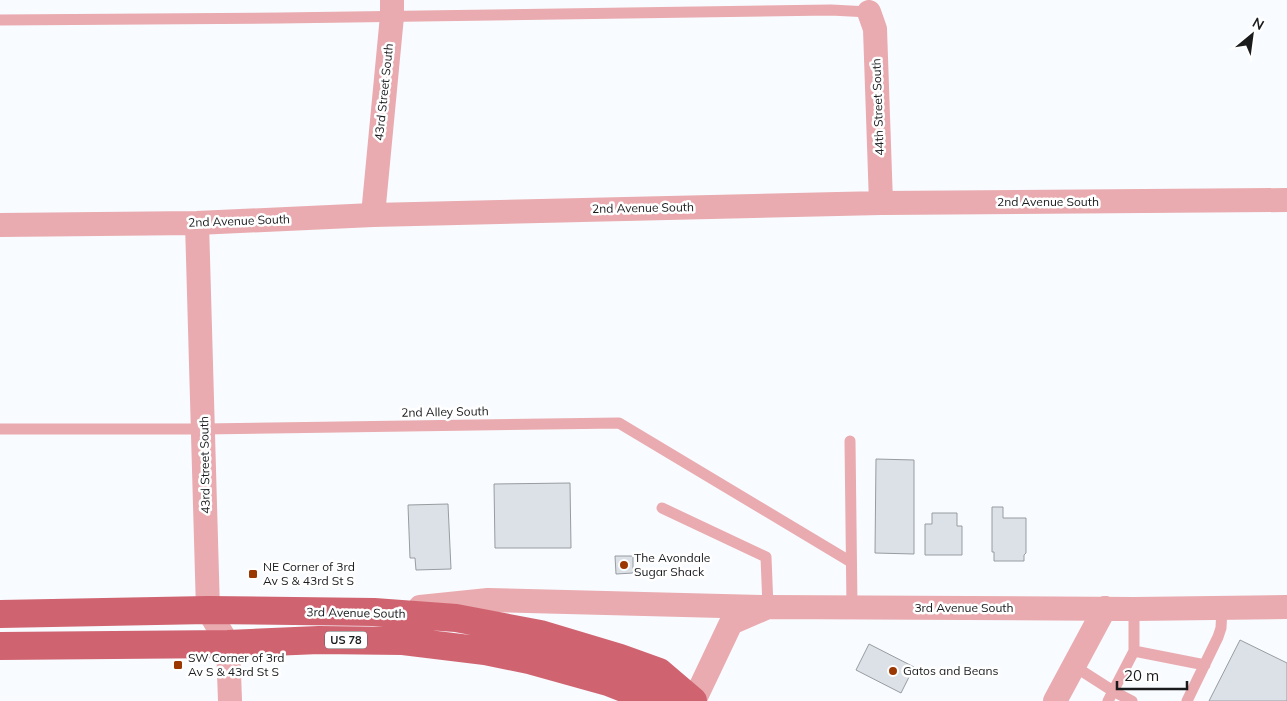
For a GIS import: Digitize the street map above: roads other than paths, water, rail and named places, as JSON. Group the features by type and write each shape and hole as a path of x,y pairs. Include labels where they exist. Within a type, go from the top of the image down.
{"main road":[{"name":"3rd Avenue South","path":"0,614 208,610 374,612 456,618 524,630 580,645 659,672 694,701"},
{"name":"US 78","path":"0,646 228,644 344,640 403,641 485,651 537,662 608,682 649,698 684,701"}],"street":[{"name":"43rd Street South","path":"373,215 374,186 392,8"},
{"name":"44th Street South","path":"869,12 875,29 881,203"},
{"name":"2nd Avenue South","path":"0,225 198,223 373,215 881,203 1287,200"},
{"name":"43rd Street South","path":"198,223 208,610 228,644 230,701"},
{"path":"374,612 488,600 768,607"},
{"name":"3rd Avenue South","path":"694,701 731,623 768,607 1287,608"},
{"path":"1055,701 1105,608"}],"lane":[{"path":"0,20 271,18 392,8 831,10 869,12"},
{"name":"2nd Alley South","path":"0,429 204,429 618,423 851,562"},
{"path":"850,441 852,608"},
{"path":"662,508 766,557 768,607"},
{"path":"1187,701 1222,628 1222,608"},
{"path":"1111,696 1134,651 1134,609"},
{"path":"1134,651 1205,665"},
{"path":"1074,666 1111,696 1132,701"}],"place":[{"name":"The Avondale Sugar Shack","path":"624,565"},
{"name":"NE Corner of 3rd Av S & 43rd St S","path":"253,574"},
{"name":"SW Corner of 3rd Av S & 43rd St S","path":"178,665"},
{"name":"Gatos and Beans","path":"893,671"}]}
